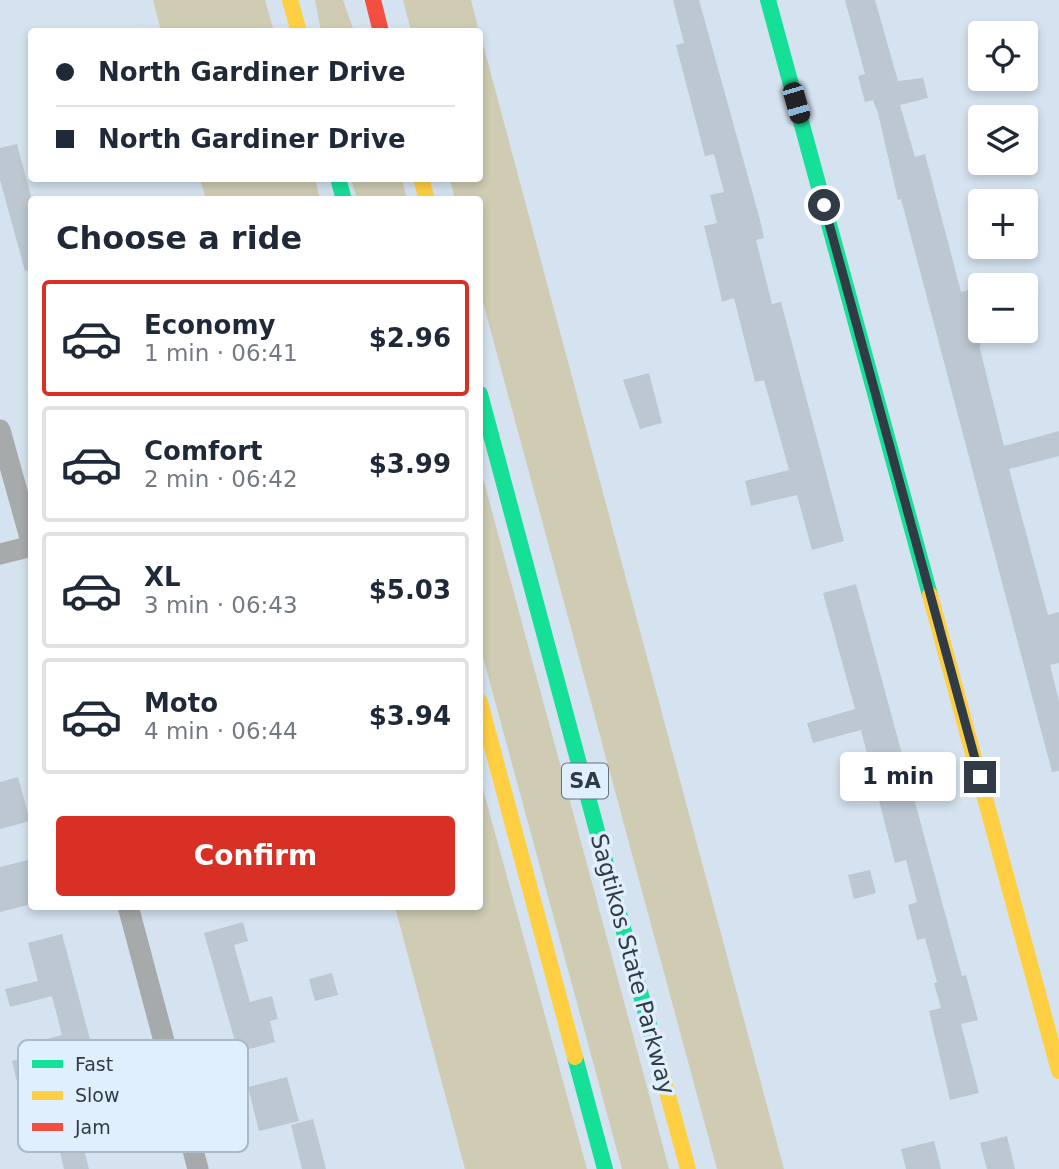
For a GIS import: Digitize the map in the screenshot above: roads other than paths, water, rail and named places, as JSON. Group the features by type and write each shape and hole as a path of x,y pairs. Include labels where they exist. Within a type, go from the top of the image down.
{"main road":[{"path":"290,0 298,28"},
{"path":"373,0 380,28"},
{"path":"768,0 1059,1071"},
{"name":"Sagtikos State Parkway","path":"483,405 688,1169"},
{"path":"483,713 605,1169"}],"street":[{"path":"0,430 28,531"},
{"path":"0,554 28,546"},
{"path":"129,910 164,1040"},
{"path":"193,1152 198,1169"}]}
